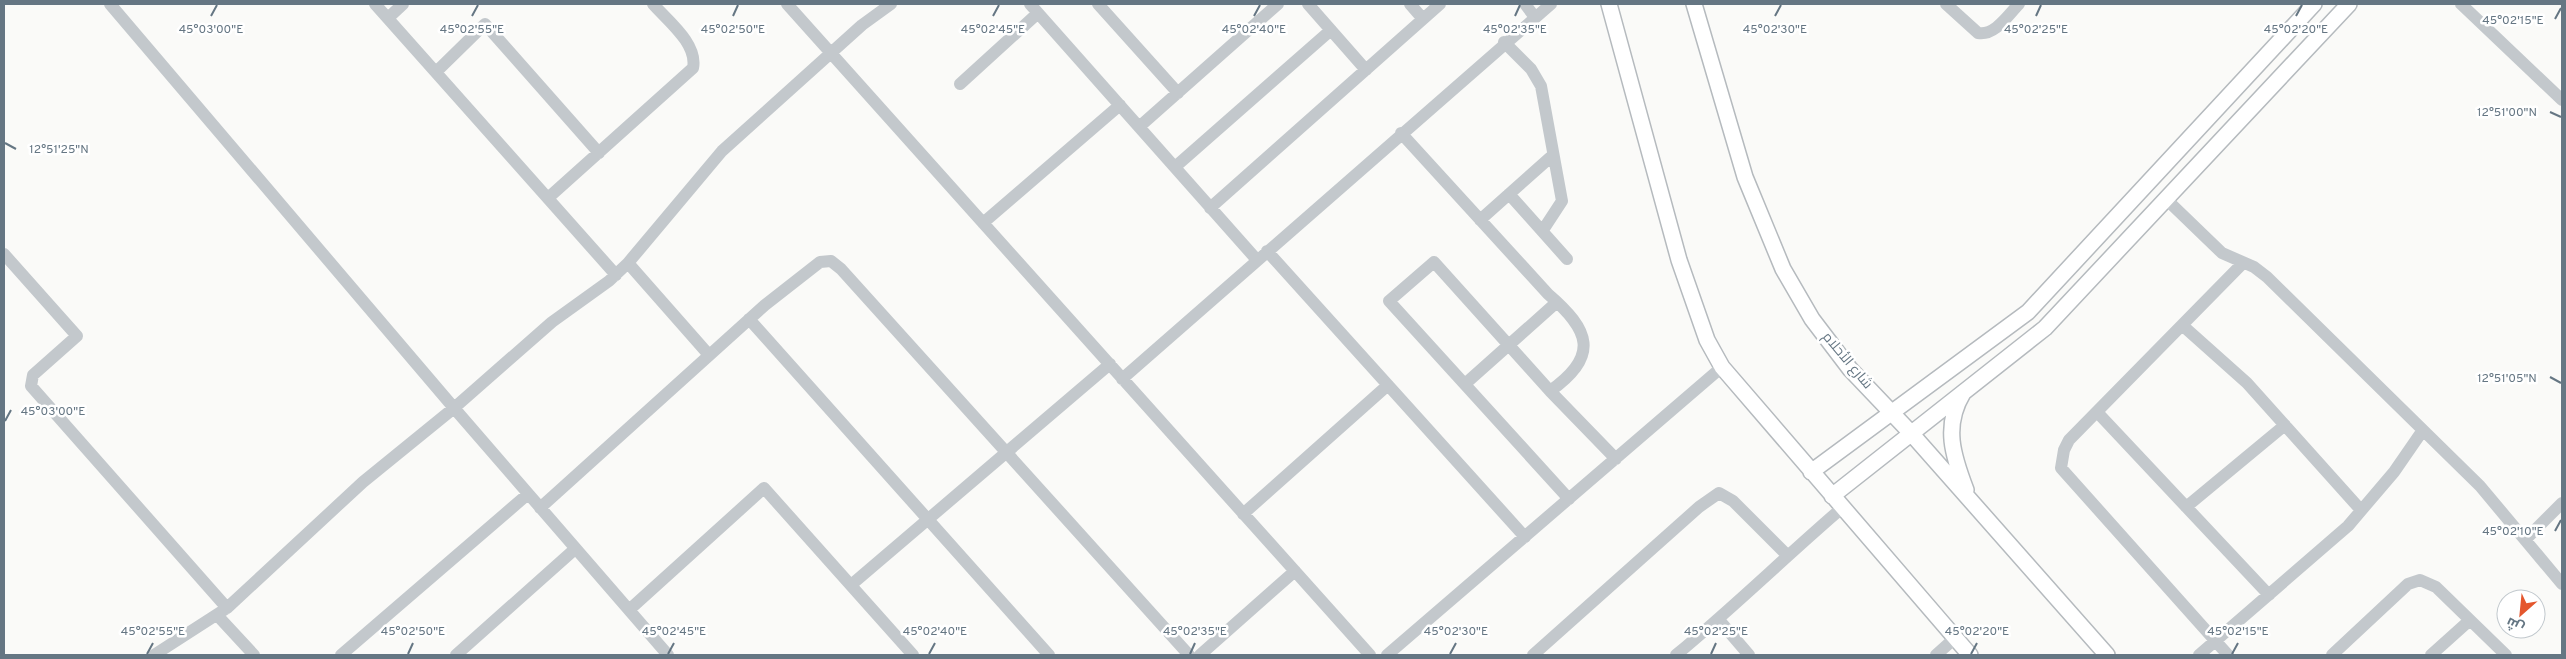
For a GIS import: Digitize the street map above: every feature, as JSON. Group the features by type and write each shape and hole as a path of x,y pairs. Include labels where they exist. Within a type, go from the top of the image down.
{"main road":[{"path":"1609,4 1679,260 1701,324 1722,367 1970,655"},
{"name":"شارع الأحلام","path":"1694,4 1745,177 1783,269 1812,319 1850,369 1893,413 2107,655"},
{"path":"1811,472 2028,312 2314,4"},
{"path":"1832,496 1910,432 2045,328 2349,4"},
{"path":"2092,245 2107,261"},
{"path":"1965,390 1954,415 1951,440 1953,456 1970,501"}],"street":[{"path":"110,4 454,408 668,655"},
{"path":"375,4 616,275"},
{"path":"388,18 403,4"},
{"path":"548,198 693,68 695,58 690,47 653,4"},
{"path":"787,4 1370,655"},
{"path":"154,655 222,611 363,482 454,408 552,322 616,275 722,151 862,25 891,4"},
{"path":"1098,4 1178,93"},
{"path":"1139,127 1278,4"},
{"path":"1308,4 1366,70"},
{"path":"1410,4 1423,19"},
{"path":"1210,208 1440,4"},
{"path":"1524,4 1534,16"},
{"path":"1122,379 1504,42 1551,4"},
{"path":"1946,4 1978,33 1984,34 1992,32 2019,4"},
{"path":"2462,4 2562,100"},
{"path":"960,84 1034,8 1257,260"},
{"path":"436,72 485,24 599,153"},
{"path":"1174,167 1331,30"},
{"path":"1504,42 1531,69 1541,86 1562,201 1543,230"},
{"path":"983,223 1120,105"},
{"path":"1401,133 1480,220 1557,302 1570,313 1579,326 1585,347 1580,362 1569,378 1550,390"},
{"path":"1480,220 1553,155"},
{"path":"1509,194 1567,258"},
{"path":"2166,199 2222,253 2267,277 2480,486 2562,584"},
{"path":"1268,251 1525,537"},
{"path":"4,254 77,336 33,375 31,386 222,611 254,655"},
{"path":"540,508 749,319 820,262 831,261 841,268 1189,655"},
{"path":"1569,499 1389,301 1434,262 1550,390 1616,458"},
{"path":"628,263 709,356"},
{"path":"2228,655 2061,468 2064,450 2069,440 2243,263"},
{"path":"1465,384 1557,302"},
{"path":"749,319 1049,655"},
{"path":"2182,325 2247,383 2360,509"},
{"path":"851,585 1110,364"},
{"path":"1387,655 1722,367"},
{"path":"1243,514 1388,385"},
{"path":"2097,412 2269,594"},
{"path":"2186,507 2285,425"},
{"path":"2199,655 2348,526 2360,509 2394,472 2424,430"},
{"path":"629,610 764,488 913,655"},
{"path":"1534,655 1699,507 1719,493 1733,501 1787,555"},
{"path":"348,653 528,494"},
{"path":"2525,540 2562,503"},
{"path":"1676,655 1719,620 1787,555 1842,508"},
{"path":"456,655 576,549"},
{"path":"1200,655 1295,571"},
{"path":"2332,655 2408,584 2420,580 2436,587 2506,655"},
{"path":"1719,620 1749,655"},
{"path":"2431,655 2470,620"},
{"path":"1936,655 1955,638"}]}
